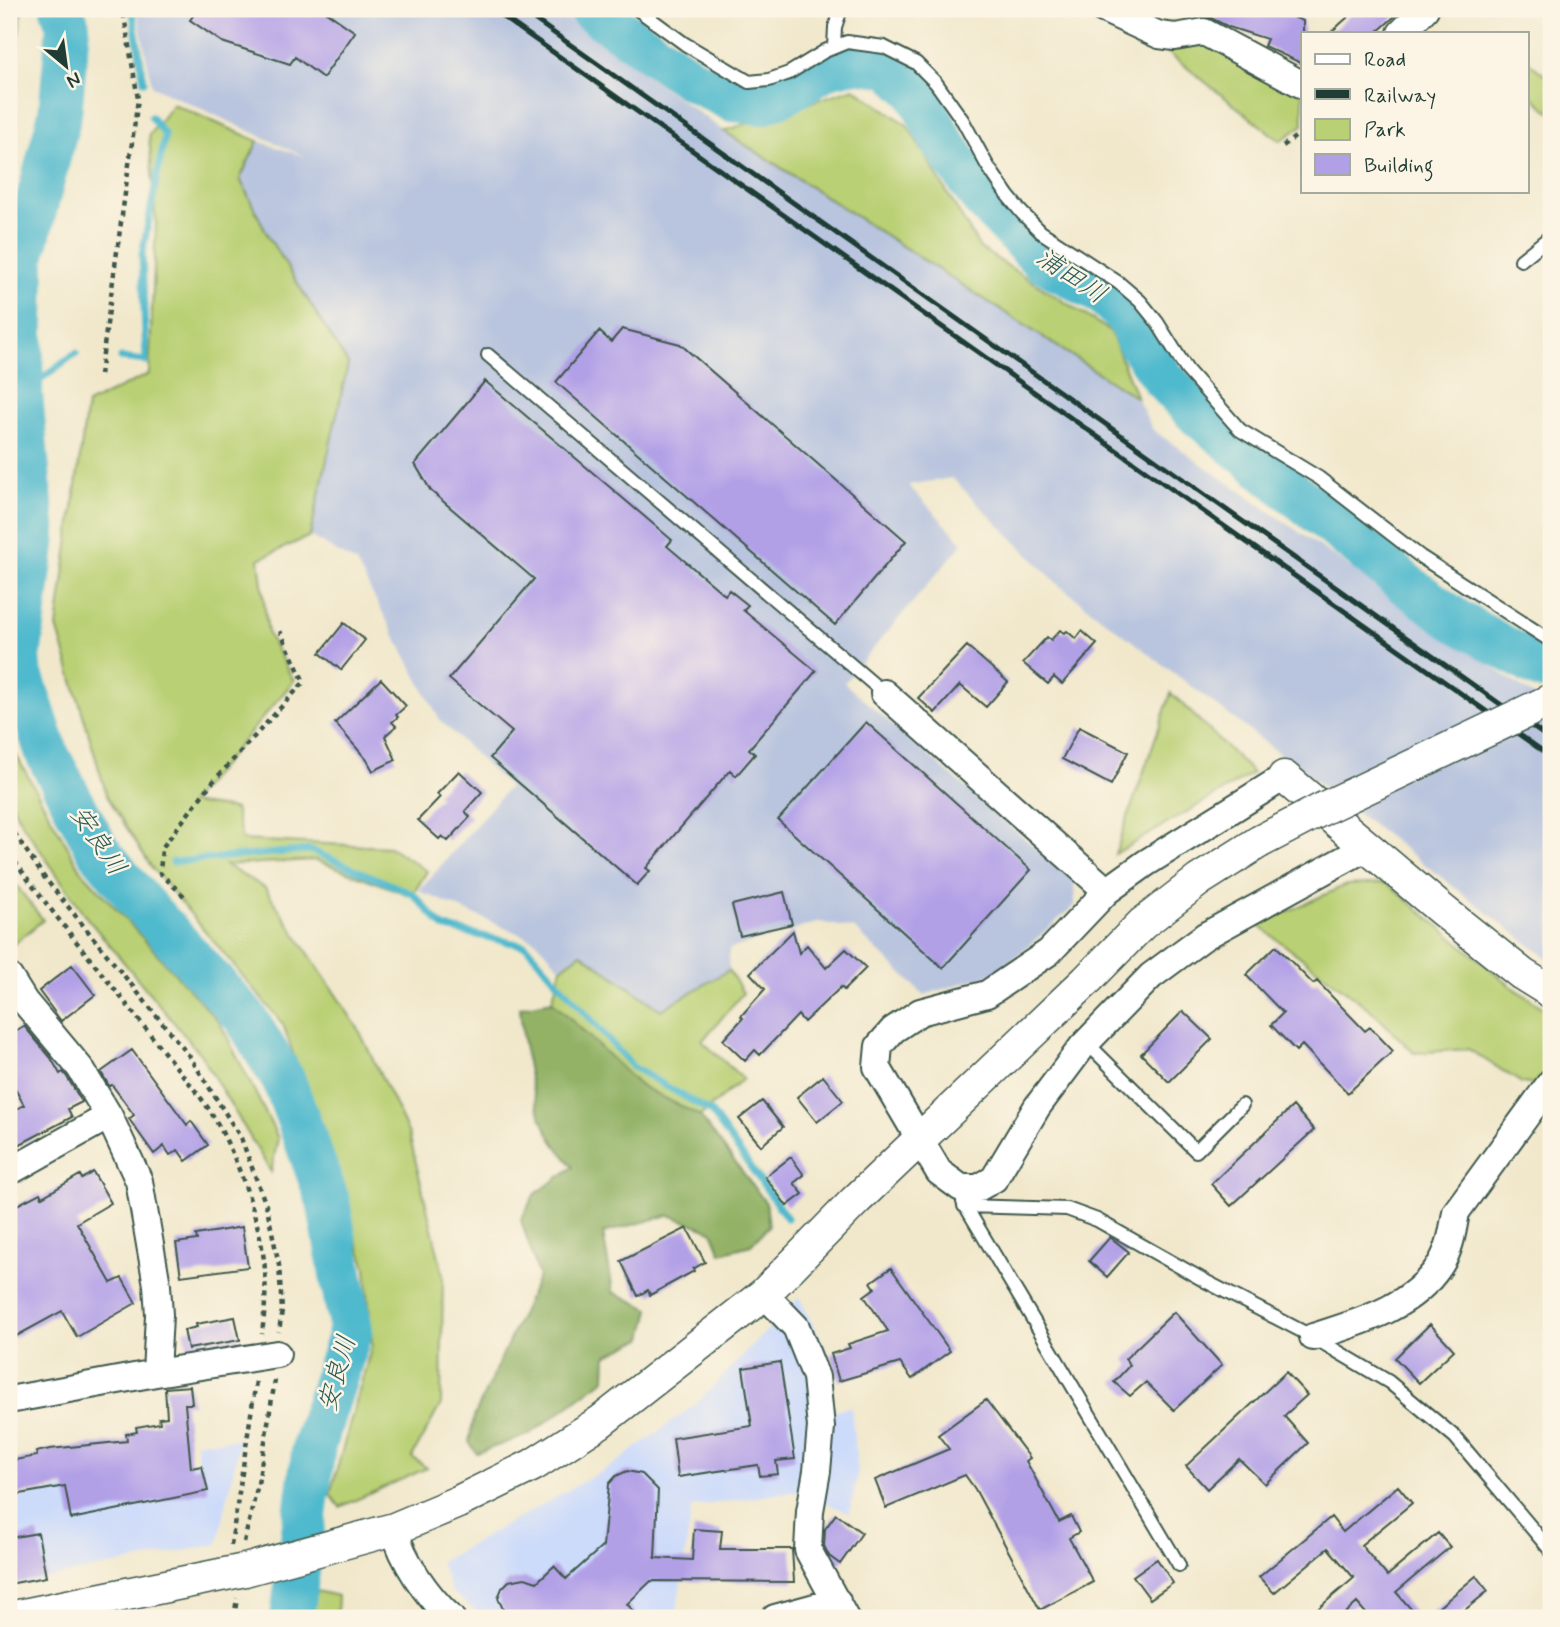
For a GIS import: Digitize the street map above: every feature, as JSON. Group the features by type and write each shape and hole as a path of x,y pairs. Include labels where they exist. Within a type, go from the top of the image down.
{"street":[{"path":"1103,9 1159,35 1175,37 1204,32 1301,84"},
{"path":"1402,32 1425,9"},
{"path":"884,693 1107,891"},
{"path":"9,1618 237,1580 394,1529 458,1502 533,1465 600,1422 764,1294 919,1139 1086,981 1142,924 1199,880 1259,842 1326,807 1551,701"},
{"path":"1367,847 1205,936 1151,976 1087,1043 1037,1107 995,1179 962,1197 939,1172 877,1067 879,1046 893,1030 920,1012 987,994 1049,952 1107,891 1146,863 1284,777 1522,974 1551,992"},
{"path":"9,977 17,1005 80,1068 109,1116 139,1181 157,1285 159,1315 156,1373"},
{"path":"1313,1337 1364,1321 1414,1295 1440,1264 1451,1238 1456,1212 1551,1082"},
{"path":"9,1172 109,1116"},
{"path":"764,1294 796,1327 816,1377 821,1427 810,1511 808,1550 841,1610 775,1618"},
{"path":"9,1400 268,1355"},
{"path":"394,1529 400,1549 437,1606 450,1618"}],"lane":[{"path":"637,9 685,44 749,82 769,80 789,73 847,42 884,47 916,63 936,83 963,121 987,165 1015,205 1041,232 1119,283 1140,301 1157,322 1187,370 1240,430 1319,478 1422,557 1551,641"},
{"path":"834,47 835,27 841,9"},
{"path":"1521,260 1551,236"},
{"path":"488,355 884,693"},
{"path":"1087,1043 1196,1151 1242,1105"},
{"path":"962,1197 1066,1209 1097,1220 1207,1282 1313,1337 1389,1382 1454,1437 1551,1551"},
{"path":"962,1197 1179,1565"}],"path":[{"path":"100,375 138,99 124,16 120,9"},
{"path":"1283,146 1301,132"},
{"path":"184,896 160,873 162,848 210,785 304,682 280,631"},
{"path":"9,825 44,877 190,1057 241,1138 267,1208 279,1265 282,1310 268,1355 234,1618"},
{"path":"9,853 36,892 138,1017 212,1114 235,1162 254,1215 264,1260 268,1355 275,1382 237,1580"}],"shaded area":[{"path":"137,9 554,9 724,131 1137,398 1153,430 1551,708 1551,961 1060,586 952,478 908,485 963,543 844,683 1074,881 1075,905 998,972 924,995 855,929 820,922 729,949 729,970 661,1010 581,953 561,968 536,941 419,891 509,787 440,720 356,563 310,536 348,364 269,238 240,178 258,141 306,157 152,86"},
{"path":"799,1297 827,1351 834,1410 851,1407 858,1473 849,1514 802,1490 692,1507 678,1618 484,1618 452,1592 440,1562 613,1465 696,1404"},
{"path":"240,1439 218,1544 9,1586 9,1499 198,1462 196,1442"}],"green space":[{"path":"9,9 22,9 9,114"},
{"path":"1207,42 1301,91 1301,126 1280,141 1157,44"},
{"path":"1528,62 1551,80 1551,113 1528,93"},
{"path":"854,88 907,125 980,248 1110,331 1137,398 724,131"},
{"path":"173,104 258,141 240,179 269,238 348,364 310,536 259,559 268,634 294,681 190,803 235,809 242,840 390,847 427,871 412,896 316,860 225,865 265,888 358,1028 409,1134 443,1274 441,1404 412,1457 427,1468 340,1507 330,1494 372,1345 366,1268 283,1024 152,868 107,796 57,627 87,404 149,374 156,225 149,135"},
{"path":"1171,693 1253,773 1115,854"},
{"path":"9,736 11,746 80,869 220,1023 278,1138 271,1172 201,1055 86,917 21,822 9,800"},
{"path":"9,876 43,920 9,948"},
{"path":"1387,883 1512,987 1551,1013 1551,1088 1522,1083 1468,1049 1414,1053 1372,1011 1258,925 1346,885"},
{"path":"581,953 661,1010 729,970 743,993 702,1041 743,1079 700,1116 639,1085 552,1001 561,968"},
{"path":"552,1001 639,1085 700,1116 766,1203 769,1226 751,1245 721,1253 712,1231 669,1215 603,1233 613,1292 650,1309 643,1338 606,1356 605,1379 530,1434 477,1453 469,1442 474,1417 539,1276 521,1220 534,1195 573,1167 552,1140 543,1123 533,1091 523,1038 520,1007"},
{"path":"316,1591 338,1596 337,1618 310,1618"}],"building":[{"path":"198,9 322,9 355,32 323,78 295,57 290,64 222,42 190,20"},
{"path":"1184,9 1273,9 1303,21 1301,63 1264,46 1267,39 1229,27 1211,18 1183,13"},
{"path":"1357,9 1403,9 1377,32 1331,32"},
{"path":"622,329 680,344 906,541 835,625 556,382 599,331 611,342"},
{"path":"485,381 672,540 667,546 725,595 729,590 748,605 743,610 816,671 749,749 755,754 736,776 730,770 646,868 650,871 637,885 490,758 512,732 449,679 534,579 431,491 415,464"},
{"path":"344,623 365,640 341,670 320,653"},
{"path":"1060,630 1064,633 1067,631 1076,639 1082,631 1097,644 1062,684 1054,677 1048,684 1023,663 1047,637 1051,640"},
{"path":"967,646 1008,682 986,707 960,685 935,713 918,698"},
{"path":"381,679 406,706 392,722 396,726 385,736 396,760 373,771 367,760 335,723"},
{"path":"866,722 1031,870 943,968 778,820"},
{"path":"1079,727 1128,752 1111,785 1062,759"},
{"path":"459,771 482,792 465,811 470,817 448,841 442,836 439,839 418,820 440,797 437,794"},
{"path":"784,892 792,924 740,936 732,905"},
{"path":"793,931 799,953 807,945 826,968 846,949 866,968 844,990 841,987 804,1022 798,1015 760,1055 755,1050 745,1061 723,1040 765,989 750,973"},
{"path":"1276,946 1313,984 1317,981 1365,1031 1370,1027 1393,1051 1348,1093 1302,1045 1296,1051 1271,1025 1283,1013 1246,975"},
{"path":"72,965 95,995 61,1021 39,991"},
{"path":"1183,1011 1212,1039 1169,1082 1141,1054"},
{"path":"24,1026 51,1058 60,1074 63,1072 67,1077 82,1102 68,1109 72,1117 9,1150 9,1113 24,1105 9,1078 9,1035"},
{"path":"132,1050 187,1125 191,1121 208,1145 186,1161 178,1150 170,1155 164,1146 154,1154 129,1119 134,1115 112,1085 109,1086 101,1072"},
{"path":"823,1076 843,1101 817,1122 797,1097"},
{"path":"762,1101 783,1127 761,1146 739,1119"},
{"path":"1293,1106 1314,1130 1231,1206 1211,1184"},
{"path":"791,1157 804,1175 794,1183 803,1194 787,1206 765,1177"},
{"path":"93,1172 111,1203 77,1223 111,1283 122,1278 136,1303 77,1337 62,1311 9,1340 9,1209 40,1193 42,1197 80,1175 82,1179"},
{"path":"242,1227 248,1267 181,1276 176,1243 197,1240 196,1235"},
{"path":"687,1228 705,1262 650,1295 648,1290 638,1296 621,1261"},
{"path":"1110,1237 1129,1252 1107,1277 1089,1261"},
{"path":"891,1268 950,1351 912,1379 900,1363 839,1381 831,1354 850,1348 848,1344 888,1331 864,1296 875,1288 871,1282"},
{"path":"1174,1312 1222,1365 1174,1410 1146,1382 1130,1396 1114,1382 1130,1365 1125,1359"},
{"path":"235,1317 240,1340 188,1349 184,1330 197,1327 196,1324"},
{"path":"1430,1324 1454,1350 1419,1383 1395,1358"},
{"path":"780,1362 795,1459 776,1461 778,1474 760,1476 758,1465 678,1477 673,1438 752,1426 743,1368"},
{"path":"1286,1372 1307,1395 1284,1416 1308,1443 1265,1484 1239,1459 1207,1489 1186,1466"},
{"path":"190,1386 192,1404 185,1404 191,1468 202,1466 208,1491 71,1519 65,1486 9,1496 9,1461 37,1456 36,1452 50,1449 127,1441 126,1434 137,1432 136,1427 160,1423 159,1418 167,1417 165,1388"},
{"path":"986,1400 1030,1458 1026,1461 1059,1522 1071,1516 1079,1532 1069,1538 1093,1582 1040,1610 965,1475 886,1508 875,1480 949,1449 938,1435"},
{"path":"627,1471 642,1474 658,1490 655,1558 692,1560 694,1529 722,1531 720,1549 792,1549 794,1582 651,1581 627,1604 640,1618 507,1618 498,1598 509,1581 525,1578 537,1582 554,1566 566,1579 603,1546 609,1484 616,1476"},
{"path":"1398,1486 1412,1503 1361,1545 1387,1576 1438,1533 1450,1547 1396,1592 1419,1618 1370,1618 1357,1603 1340,1618 1307,1618 1354,1578 1328,1548 1274,1593 1259,1577 1331,1517 1343,1532"},
{"path":"836,1514 862,1533 840,1564 829,1556 824,1546 825,1529"},
{"path":"38,1533 46,1577 9,1584 9,1538"},
{"path":"1157,1559 1173,1583 1150,1599 1133,1576"},
{"path":"1476,1576 1488,1591 1455,1618 1426,1618"}],"waterway":[{"name":"安良川","path":"62,9 68,26 60,114 23,257 21,394 34,537 18,666 48,756 98,850 140,901 245,1017 284,1081 328,1201 351,1330 314,1445 292,1618"},
{"path":"132,9 144,81"},
{"name":"浦田川","path":"590,9 688,77 732,100 762,103 787,92 827,67 854,61 890,66 917,92 942,141 981,197 1042,260 1103,294 1128,317 1137,340 1163,378 1198,415 1407,585 1457,621 1541,668"},
{"path":"121,358 146,361 142,255 165,135 151,117"},
{"path":"21,394 76,353"},
{"path":"1541,668 1551,679"},
{"path":"173,862 310,850 413,894 443,927 526,946 633,1067 711,1112 787,1218"}],"railway":[{"path":"492,9 1551,757"},
{"path":"520,9 1551,740"}]}
